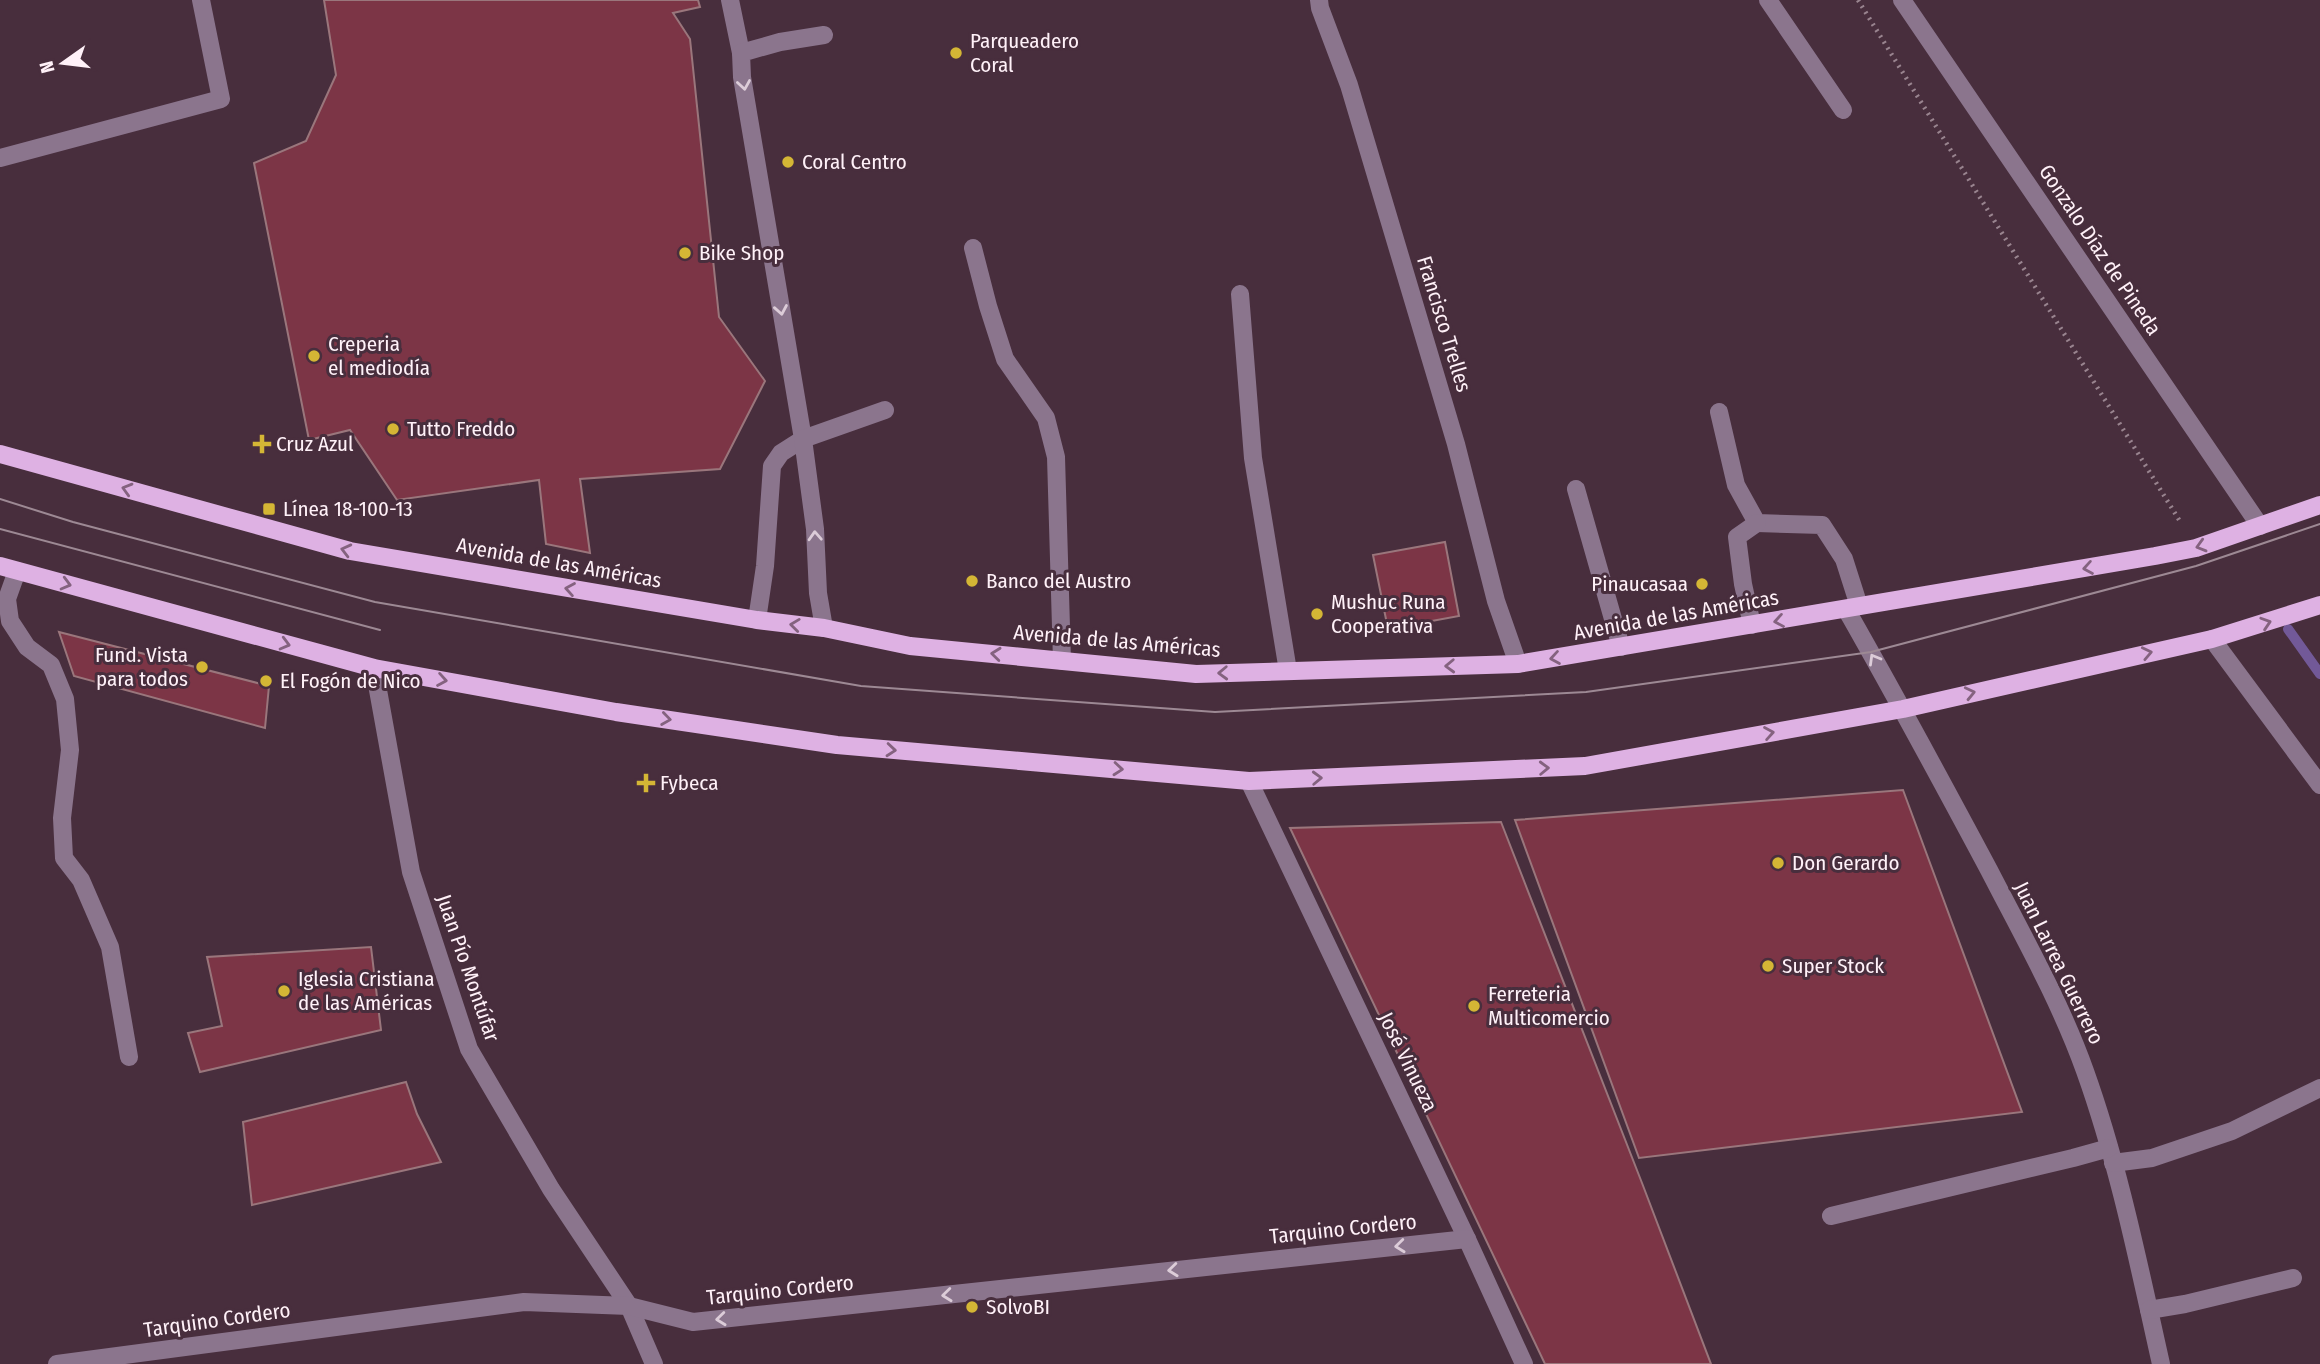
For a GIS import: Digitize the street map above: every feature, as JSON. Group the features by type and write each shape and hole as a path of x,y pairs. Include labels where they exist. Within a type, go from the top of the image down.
{"main road":[{"name":"Avenida de las Américas","path":"0,454 350,551 757,620 824,628 910,646 1196,674 1518,664 2196,548 2320,505"},
{"path":"9,568 374,668 616,712 837,745 1249,780 1585,766 1903,709 2218,638 2314,607"}],"street":[{"path":"0,158 221,99 201,0"},
{"path":"730,0 741,53 742,77 803,439 824,628"},
{"name":"Francisco Trelles","path":"1319,0 1353,99 1456,444 1496,600 1518,664"},
{"path":"1768,0 1843,110"},
{"name":"Gonzalo Díaz de Pineda","path":"1902,0 2253,529"},
{"path":"741,53 780,42 824,35"},
{"path":"973,248 1004,359 1046,418 1056,457 1062,661"},
{"path":"1240,294 1253,458 1288,671"},
{"path":"757,620 765,566 772,466 781,453 803,439 885,410"},
{"path":"1719,412 1736,485 1757,523 1737,537 1752,625"},
{"path":"1577,489 1621,647"},
{"name":"Juan Larrea Guerrero","path":"1757,523 1822,526 1844,559 1853,608 2052,994 2085,1071 2111,1155 2161,1364"},
{"path":"9,568 5,620 27,647 51,664 65,699 70,750 62,818 64,858 81,880 110,947 129,1057"},
{"path":"2218,638 2320,785"},
{"name":"Juan Pío Montúfar","path":"374,668 411,872 469,1049 551,1189 629,1306 654,1364"},
{"name":"José Vinueza","path":"1249,780 1468,1239 1524,1364"},
{"path":"1831,1216 2073,1158 2111,1155 2152,1158 2232,1131 2320,1088"},
{"name":"Tarquino Cordero","path":"57,1364 524,1302 629,1306 693,1322 1468,1239"},
{"path":"2149,1310 2293,1279"}],"path":[{"path":"1858,0 2196,548"}],"building":[{"path":"324,0 698,0 700,7 673,13 690,39 719,317 765,381 720,469 580,479 590,553 546,544 539,480 397,500 350,430 309,440 254,163 306,141 336,75"},
{"path":"1445,542 1459,616 1388,629 1373,555"},
{"path":"59,632 269,686 265,728 74,676"},
{"name":"Super Stock","path":"1903,790 2022,1112 1639,1158 1515,820"},
{"name":"Ferreteria Multicomercio","path":"1501,822 1711,1364 1545,1364 1290,828"},
{"name":"Iglesia Cristiana de las Américas","path":"371,947 381,1030 200,1072 188,1033 222,1026 207,957"},
{"path":"406,1082 417,1114 441,1162 252,1205 243,1122"}],"waterway":[{"path":"2288,629 2320,674"}],"tram line":[{"path":"0,499 73,522 375,602 861,686 1215,712 1586,692 1871,652 2196,566 2320,524"},
{"path":"0,529 380,630"}],"place":[{"name":"Parqueadero Coral","path":"956,53"},
{"name":"Coral Centro","path":"788,162"},
{"name":"Bike Shop","path":"685,253"},
{"name":"Creperia el mediodía","path":"314,356"},
{"name":"Tutto Freddo","path":"393,429"},
{"name":"Cruz Azul","path":"262,444"},
{"name":"Línea 18-100-13","path":"269,509"},
{"name":"Banco del Austro","path":"972,581"},
{"name":"Pinaucasaa","path":"1702,584"},
{"name":"Mushuc Runa Cooperativa","path":"1317,614"},
{"name":"Fund. Vista para todos","path":"202,667"},
{"name":"El Fogón de Nico","path":"266,681"},
{"name":"Fybeca","path":"646,783"},
{"name":"Don Gerardo","path":"1778,863"},
{"name":"Super Stock","path":"1768,966"},
{"name":"Iglesia Cristiana de las Américas","path":"284,991"},
{"name":"Ferreteria Multicomercio","path":"1474,1006"},
{"name":"SolvoBI","path":"972,1307"}]}
